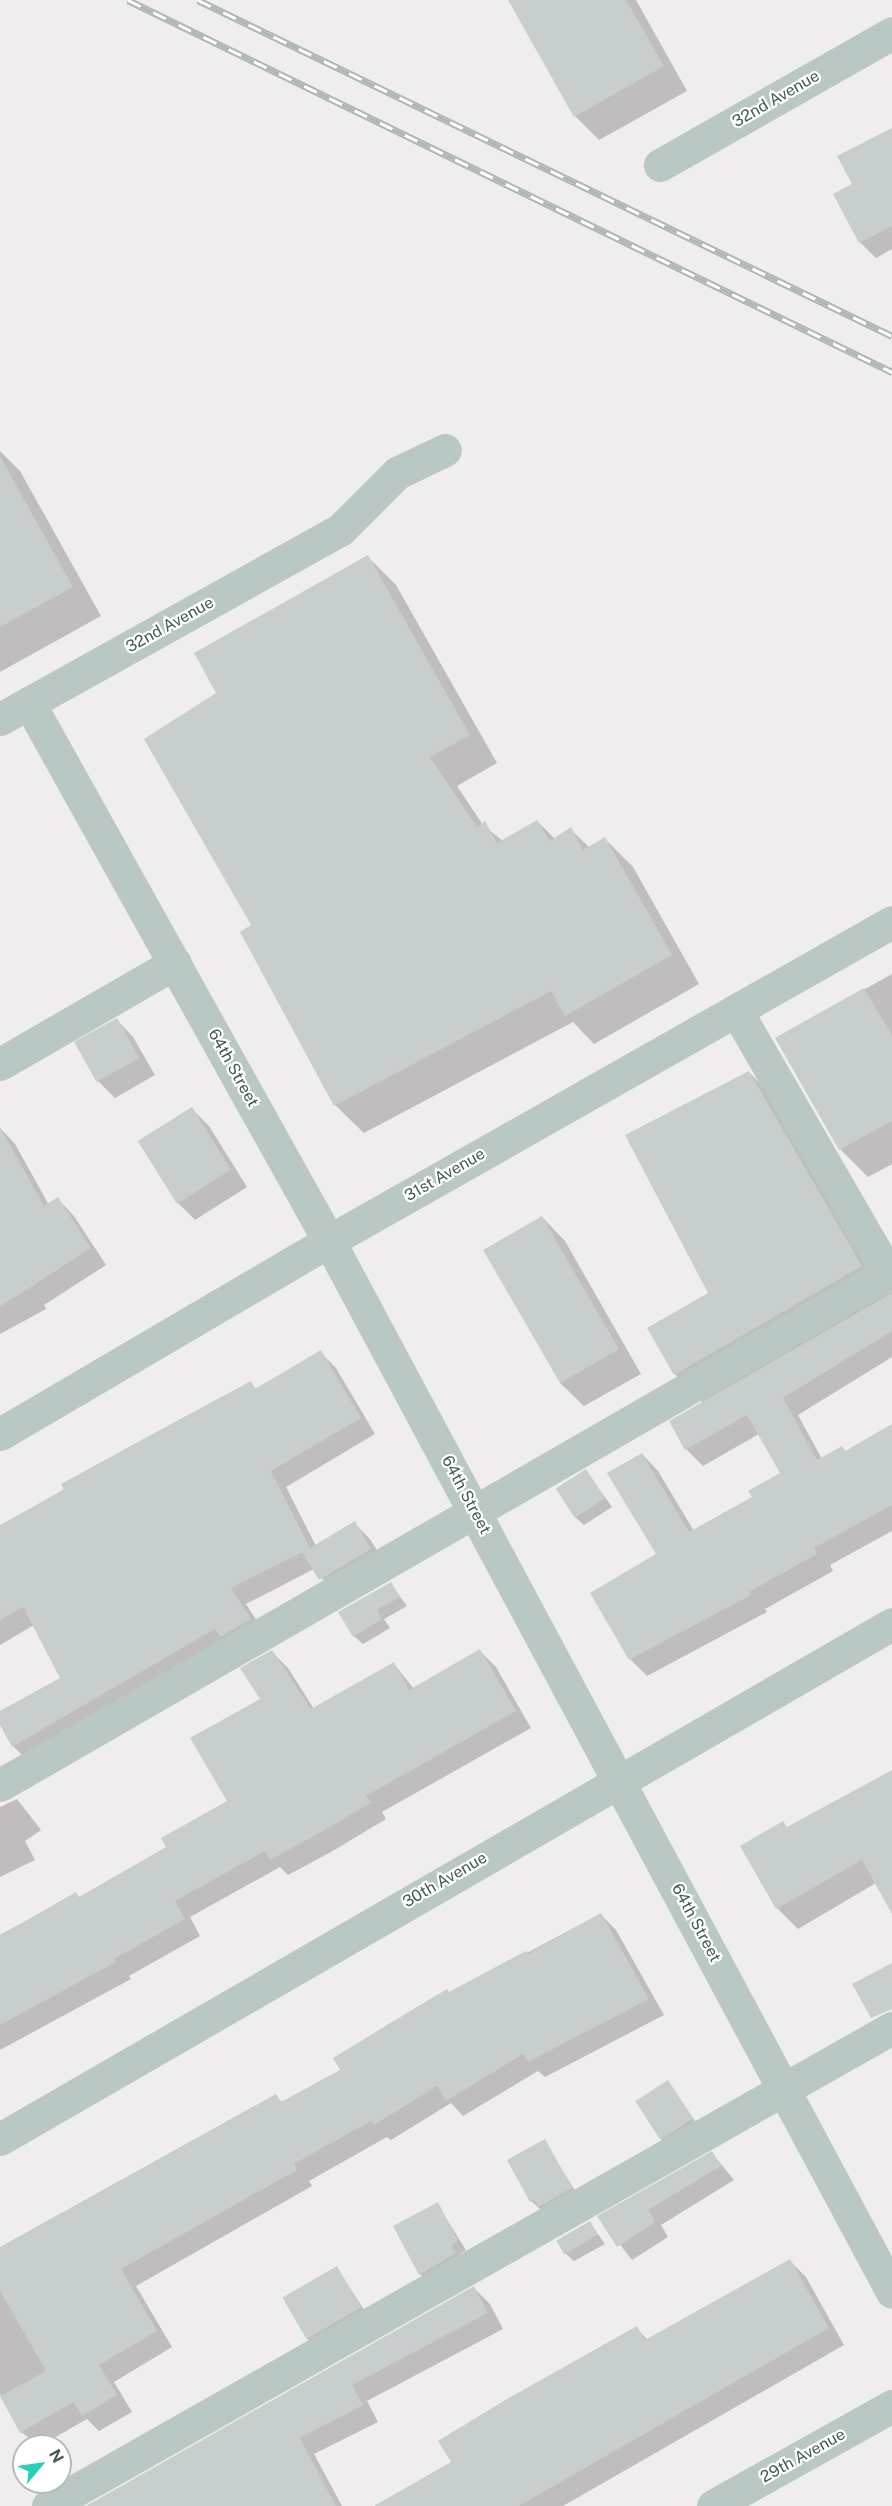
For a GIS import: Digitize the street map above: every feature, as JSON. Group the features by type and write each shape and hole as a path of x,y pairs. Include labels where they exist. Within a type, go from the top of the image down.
{"street":[{"name":"32nd Avenue","path":"660,165 892,33"},
{"name":"32nd Avenue","path":"0,719 340,530 397,473 445,450"},
{"name":"64th Street","path":"29,703 329,1241 619,1778 892,2292"},
{"name":"31st Avenue","path":"0,1434 329,1241 892,922"},
{"path":"0,1065 175,963"},
{"path":"0,1785 890,1272 736,1011"},
{"name":"30th Avenue","path":"0,2139 619,1778 892,1624"},
{"path":"48,2506 892,2028"},
{"name":"29th Avenue","path":"713,2506 892,2406"}],"building":[{"path":"508,0 626,0 664,66 574,117"},
{"path":"892,128 892,226 859,243 833,194 852,184 837,156"},
{"path":"0,456 73,587 0,627"},
{"path":"368,555 470,735 430,757 477,827 485,821 497,843 537,820 550,841 571,827 583,850 605,837 672,955 565,1016 551,991 334,1106 240,932 251,925 144,739 216,693 194,653"},
{"path":"864,988 892,1035 892,1121 839,1150 775,1038"},
{"path":"117,1018 139,1058 96,1082 74,1042"},
{"path":"749,1071 862,1266 674,1375 647,1328 708,1293 625,1135"},
{"path":"192,1107 231,1170 177,1204 138,1141"},
{"path":"0,1127 44,1206 58,1197 91,1248 0,1307"},
{"path":"542,1216 619,1349 560,1383 483,1250"},
{"path":"892,1293 892,1331 783,1398 817,1460 842,1446 845,1451 892,1424 892,1505 814,1548 817,1554 749,1592 751,1595 629,1660 590,1593 656,1554 607,1473 642,1453 689,1532 752,1497 748,1491 780,1473 747,1415 685,1450 669,1421"},
{"path":"321,1350 361,1418 271,1471 310,1548 355,1521 371,1549 319,1580 302,1552 231,1588 251,1619 220,1637 215,1629 12,1747 0,1725 0,1711 60,1678 23,1607 0,1620 0,1525 64,1490 61,1484 171,1424 251,1381 255,1389"},
{"path":"586,1469 605,1498 575,1518 556,1489"},
{"path":"391,1582 400,1597 377,1610 382,1619 353,1637 338,1612"},
{"path":"480,1649 516,1711 366,1796 371,1803 314,1836 270,1860 265,1851 175,1901 185,1919 114,1959 116,1962 0,2025 0,1936 76,1892 79,1897 166,1847 161,1838 227,1801 190,1738 260,1699 240,1668 272,1650 311,1709 394,1662 409,1690"},
{"path":"892,1770 892,1914 862,1860 776,1909 740,1846 783,1821 787,1827"},
{"path":"601,1913 649,1999 528,2062 523,2054 446,2101 437,2086 374,2125 371,2121 294,2164 297,2170 121,2269 157,2331 99,2365 117,2395 82,2416 73,2402 20,2433 0,2396 46,2371 0,2291 0,2247 276,2094 281,2102 340,2070 333,2058 397,2019 447,1989 449,1992 526,1951 528,1954"},
{"path":"892,1963 892,2009 871,2018 852,1984"},
{"path":"668,2080 693,2119 660,2140 635,2101"},
{"path":"545,2139 572,2188 538,2207 534,2200 530,2202 507,2160"},
{"path":"712,2151 721,2166 648,2210 655,2222 617,2247 597,2216"},
{"path":"438,2202 458,2241 452,2245 456,2253 419,2275 393,2226"},
{"path":"590,2221 598,2235 564,2254 556,2240"},
{"path":"790,2259 829,2328 519,2506 374,2506 451,2462 438,2441 502,2402 637,2326 645,2340"},
{"path":"337,2266 361,2308 306,2339 282,2298"},
{"path":"474,2286 488,2313 352,2385 363,2405 300,2438 336,2506 86,2506"}],"railway":[{"path":"128,0 892,372"},
{"path":"198,0 892,336"}]}
